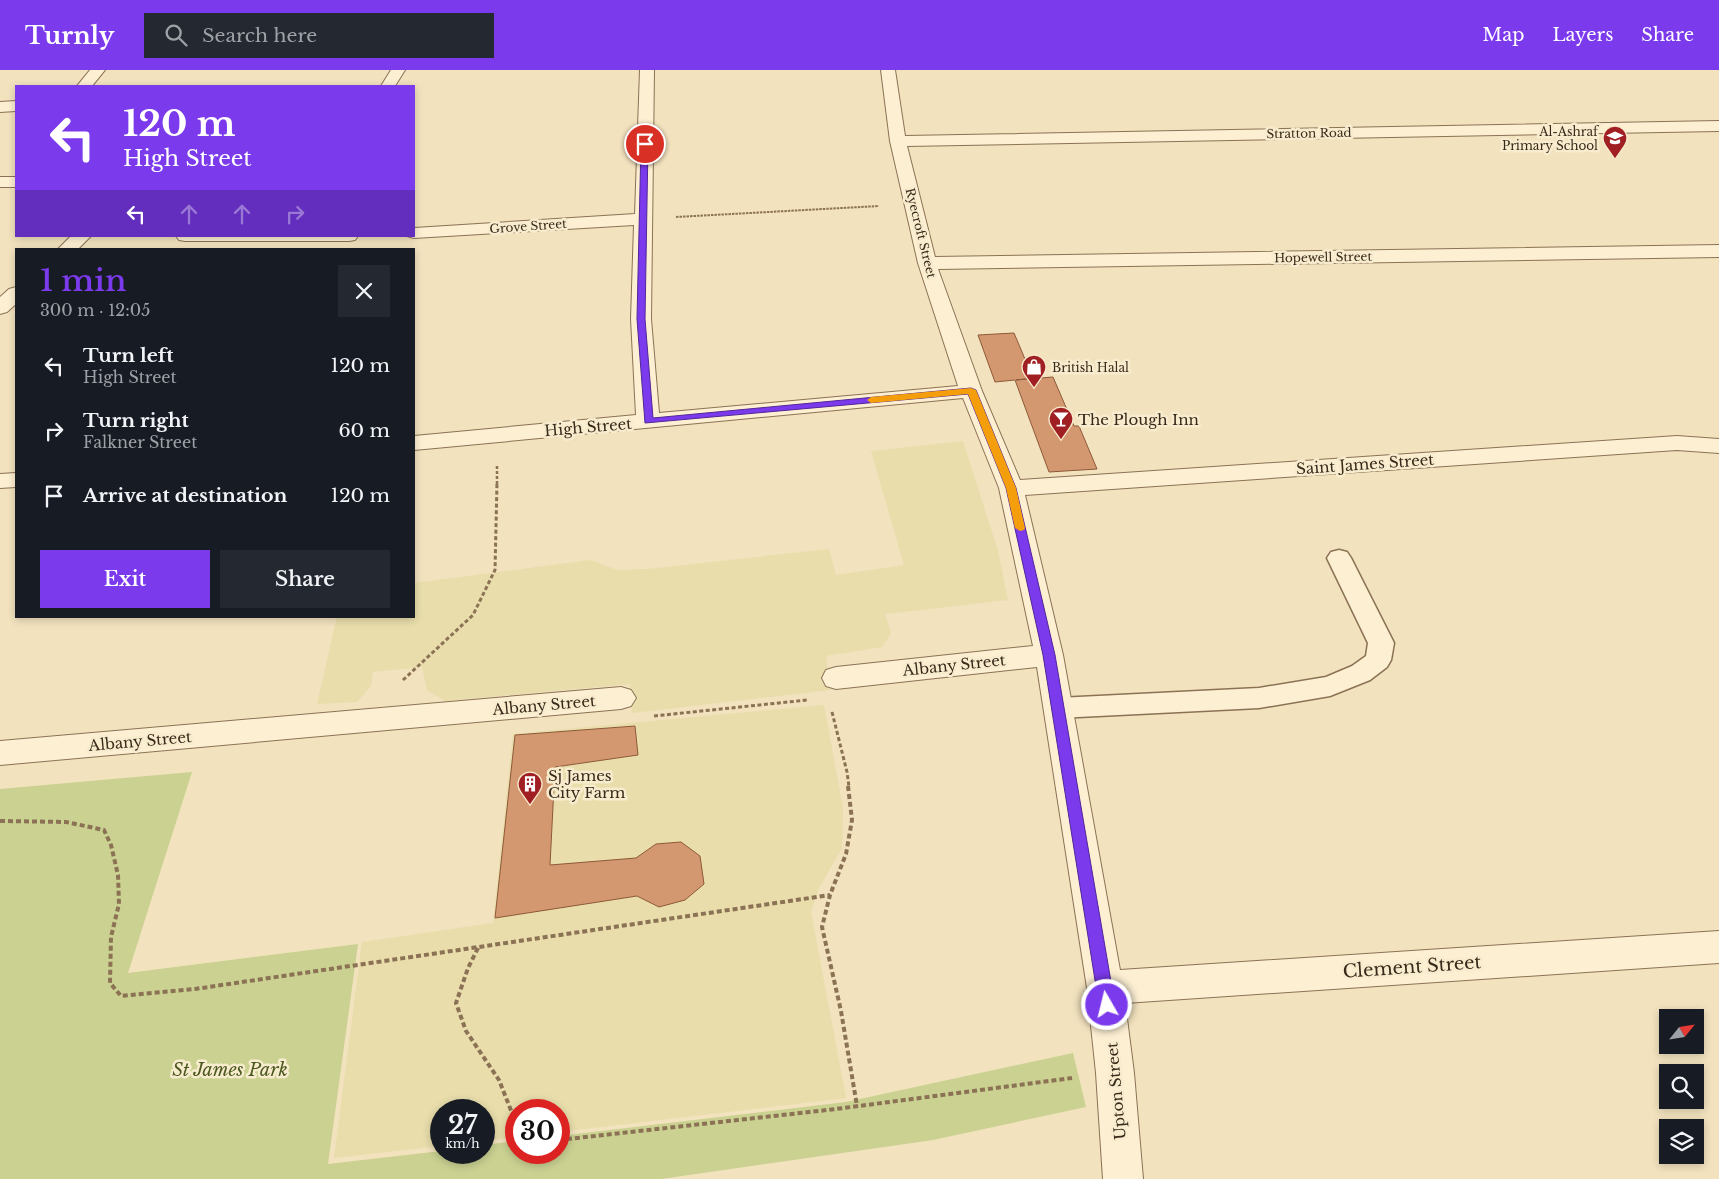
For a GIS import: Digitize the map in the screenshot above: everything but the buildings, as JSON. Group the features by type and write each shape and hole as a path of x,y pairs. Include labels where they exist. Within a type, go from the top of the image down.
{"street":[{"path":"85,85 98,70"},
{"path":"389,85 398,70"},
{"path":"646,70 641,319 648,421"},
{"name":"Ryecroft Street","path":"888,70 898,141 927,263 971,390"},
{"path":"0,107 15,106"},
{"name":"Stratton Road","path":"898,141 1719,126"},
{"path":"0,182 15,182"},
{"name":"Grove Street","path":"415,233 643,219"},
{"path":"68,248 81,237"},
{"name":"Hopewell Street","path":"927,263 1719,251"},
{"path":"0,308 15,294"},
{"name":"High Street","path":"415,443 971,390"},
{"name":"Upton Street","path":"971,390 1011,488 1049,655 1105,988 1115,1074 1123,1179"},
{"name":"Saint James Street","path":"1011,488 1677,443 1719,446"},
{"path":"0,481 15,480"},
{"name":"Albany Street","path":"832,688 1049,655"},
{"name":"Albany Street","path":"0,753 621,698"},
{"name":"Clement Street","path":"1105,988 1719,947"}],"lane":[{"path":"1058,708 1259,698 1330,686 1361,673 1378,660 1382,643 1339,558"}],"path":[{"path":"643,219 913,204"},
{"path":"440,714 402,679 473,615 495,570 498,435"},
{"path":"621,698 627,719 832,688 847,772 852,820 846,854 830,895 822,927 841,1011 857,1106"},
{"path":"0,820 87,824 104,830 113,852 119,885 119,904 111,938 110,984 121,996 195,990 830,895"},
{"path":"478,948 468,968 456,1003 466,1031 498,1080 505,1099"},
{"path":"570,1139 857,1106 1049,1080 1115,1074"}],"shaded area":[{"path":"963,441 998,551 1008,600 885,614 891,633 882,647 826,656 831,690 632,713 630,684 445,701 427,690 422,667 373,672 371,686 357,702 317,704 337,618 415,618 415,583 591,560 617,570 647,569 829,549 836,575 904,565 871,451"},
{"path":"824,705 843,808 842,848 819,888 811,912 846,1098 570,1131 570,1099 505,1099 505,1138 495,1140 495,1099 430,1099 430,1147 334,1158 362,942 493,923 513,734"}],"green space":[{"name":"St James Park","path":"192,772 128,973 358,944 328,1164 430,1152 430,1164 495,1164 495,1144 505,1142 505,1164 570,1164 570,1135 846,1102 1073,1053 1086,1107 933,1140 661,1179 0,1179 0,789"}],"slow traffic":[{"path":"871,400 971,390 1011,488 1020,528"}],"place":[{"name":"Al-Ashraf Primary School","path":"1615,159"},
{"name":"British Halal","path":"1034,388"},
{"name":"The Plough Inn","path":"1061,440"},
{"name":"Sj James City Farm","path":"530,805"}],"route":[{"path":"645,144 641,319 648,421 971,390 1011,488 1049,655 1107,1005"}]}
